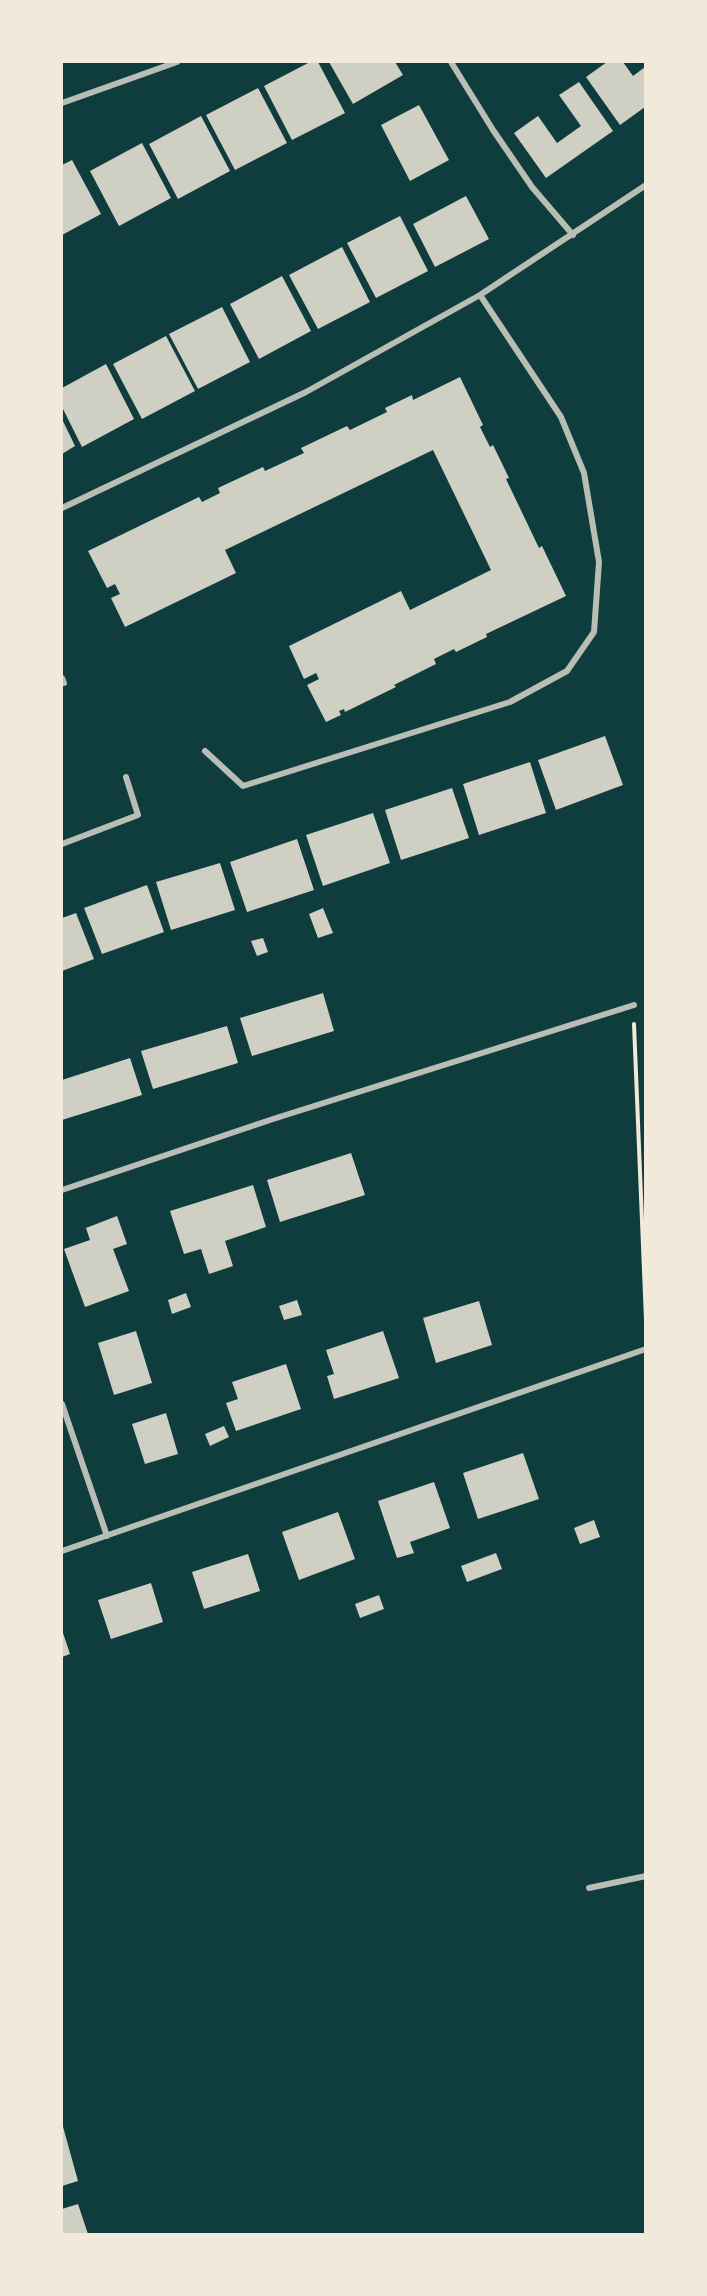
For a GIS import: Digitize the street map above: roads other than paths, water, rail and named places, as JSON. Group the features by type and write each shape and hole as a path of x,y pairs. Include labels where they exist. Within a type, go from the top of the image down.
{"street":[{"path":"62,103 177,62"},
{"path":"451,62 532,187 573,235"},
{"path":"62,508 306,392 480,296 645,185"},
{"path":"205,751 243,786 510,702 567,671 594,632 599,562 584,473 561,417 480,296"},
{"path":"62,844 138,815 126,777"},
{"path":"62,1190 273,1119 634,1005"},
{"path":"62,1551 645,1349"},
{"path":"62,1404 107,1536"},
{"path":"589,1888 645,1875"}]}
